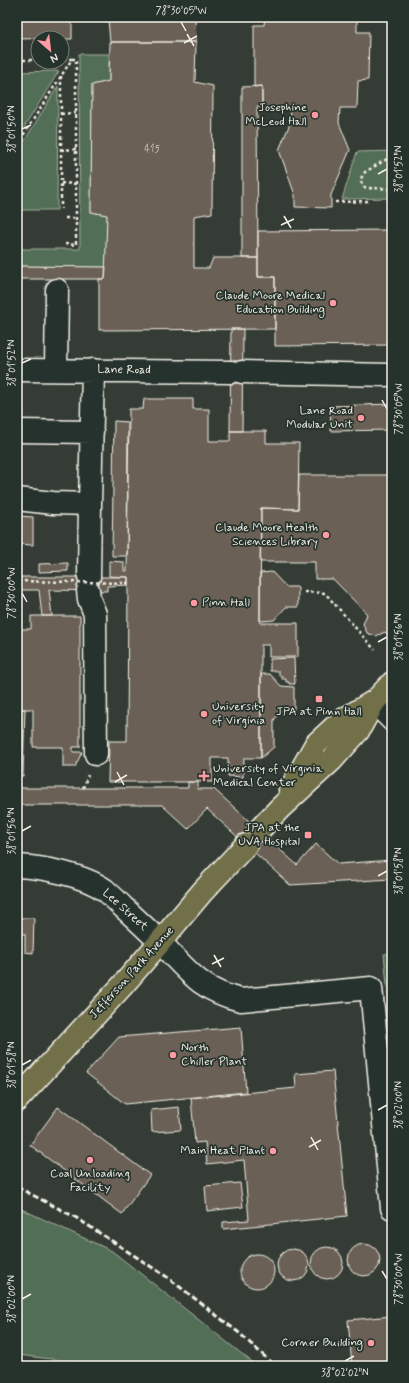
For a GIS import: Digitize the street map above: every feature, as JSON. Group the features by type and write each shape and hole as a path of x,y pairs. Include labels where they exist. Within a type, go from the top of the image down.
{"main road":[{"name":"Jefferson Park Avenue","path":"17,1100 253,837 280,808 332,760 358,731 374,702 392,683"}],"street":[{"path":"56,370 57,290"},
{"name":"Lane Road","path":"17,370 392,375"},
{"path":"93,370 88,583 89,598 95,614 96,754"},
{"path":"17,431 92,432"},
{"path":"17,499 53,503 90,504"},
{"path":"374,702 392,720"},
{"name":"Lee Street","path":"17,866 66,874 104,890 160,942 190,974 211,989 225,996 240,1000 371,988 392,1208"}],"path":[{"path":"17,145 72,59 76,59 76,245 65,244"},
{"path":"17,60 30,60"},
{"path":"61,76 61,209"},
{"path":"61,114 76,113"},
{"path":"62,150 76,149"},
{"path":"392,156 365,172 360,180 364,187 370,189 381,188 392,191"},
{"path":"61,183 76,184"},
{"path":"335,202 370,201"},
{"path":"65,218 76,218"},
{"path":"18,581 128,583"},
{"path":"304,592 325,594 375,650"}],"green space":[{"path":"79,54 109,54 109,81 92,85 91,212 107,215 106,267 17,266 17,249 80,249"},
{"path":"59,71 17,139 17,72"},
{"path":"58,86 57,210 17,210 17,153"},
{"path":"392,151 392,198 342,199 357,152"},
{"path":"392,953 392,1006 389,1006 384,954"},
{"path":"17,1207 112,1251 257,1366 111,1366 17,1355"}],"building":[{"path":"17,17 195,17 196,42 110,42 108,19 72,19 72,39 70,39 70,30 30,30 30,39 17,39"},
{"name":"Josephine McLeod Hall","path":"265,17 357,17 357,32 369,32 368,80 358,81 357,108 340,108 339,123 350,150 331,195 331,208 295,207 295,195 279,150 291,121 290,107 262,107 262,86 254,87 254,25 264,25"},
{"path":"110,42 196,42 195,82 213,86 212,213 194,216 194,268 209,268 213,258 258,258 258,277 275,277 275,329 99,330 99,279 105,279 107,215 91,212 92,85 109,81"},
{"path":"262,86 262,107 257,107 258,258 242,258 242,87"},
{"name":"Claude Moore Medical Education Building","path":"392,230 392,345 275,346 275,277 258,277 258,231"},
{"path":"17,266 106,267 105,279 17,279"},
{"path":"231,329 243,329 242,431 230,431"},
{"name":"Pinn Hall","path":"144,399 193,399 193,409 209,409 209,441 230,441 230,431 266,431 266,443 299,443 298,509 261,508 260,621 260,623 298,623 298,657 269,657 269,645 261,645 261,758 244,758 243,777 228,776 228,758 212,758 212,782 108,782 109,741 127,741 128,585 128,577 109,576 109,561 124,562 124,571 127,571 129,409 143,409"},
{"name":"Lane Road Modular Unit","path":"392,404 392,430 331,431 330,406"},
{"path":"114,421 128,422 127,556 112,556"},
{"name":"Claude Moore Health Sciences Library","path":"299,475 392,475 392,639 385,632 376,636 367,633 363,624 367,614 333,579 315,579 315,562 260,562 261,508 298,509"},
{"path":"17,516 33,517 33,545 17,544"},
{"path":"17,555 18,555 17,635"},
{"path":"68,563 68,571 39,572 39,564"},
{"path":"272,572 286,587 298,587 298,607 286,607 274,620 260,621 260,573"},
{"path":"18,577 128,577 128,585 107,586 107,591 49,590 52,616 42,616 39,590 18,590"},
{"path":"31,616 80,616 80,747 73,747 73,752 82,752 75,767 63,767 63,747 33,747 33,709 17,709 17,629 31,629"},
{"path":"294,658 295,684 289,684 289,682 286,682 286,679 282,679 282,676 279,676 279,671 270,671 270,659"},
{"path":"261,674 270,674 281,686 294,687 294,710 282,710 274,720 274,747 261,758"},
{"path":"17,709 25,709 23,776 17,776"},
{"path":"188,782 198,782 198,789 214,789 297,865 316,844 338,864 392,860 392,879 290,885 207,809 188,829 162,805 17,805 17,788 188,788"},
{"path":"17,912 20,912 20,918 34,918 33,953 25,952 25,934 19,934 17,1014"},
{"name":"North Chiller Plant","path":"241,1027 246,1092 125,1104 86,1073 119,1037"},
{"name":"Main Heat Plant","path":"333,1071 347,1216 223,1229 223,1222 249,1220 244,1160 207,1164 205,1142 195,1143 191,1098 296,1088 295,1074"},
{"name":"Coal Unloading Facility","path":"58,1107 150,1175 122,1214 30,1145"},
{"path":"179,1107 181,1130 152,1132 151,1110"},
{"path":"240,1183 243,1207 207,1211 205,1186"},
{"path":"361,1244 367,1244 376,1248 380,1260 376,1272 367,1276 361,1276 352,1272 348,1263 348,1257 352,1248"},
{"path":"324,1247 330,1247 340,1254 343,1263 342,1269 336,1276 330,1279 324,1279 314,1272 311,1266 311,1260 318,1250"},
{"path":"293,1249 304,1254 309,1265 304,1276 293,1281 282,1276 277,1265 282,1254"},
{"path":"257,1254 269,1259 274,1271 269,1283 257,1288 245,1283 240,1271 245,1259"},
{"name":"Corner Building","path":"392,1316 392,1366 352,1366 348,1320"}],"railway":[{"path":"17,1187 75,1217 167,1277 238,1332 275,1366"}],"place":[{"name":"Josephine McLeod Hall","path":"315,115"},
{"name":"Claude Moore Medical Education Building","path":"333,303"},
{"name":"Lane Road Modular Unit","path":"361,418"},
{"name":"Claude Moore Health Sciences Library","path":"326,535"},
{"name":"Pinn Hall","path":"194,603"},
{"name":"JPA at Pinn Hall","path":"319,699"},
{"name":"University of Virginia","path":"204,714"},
{"name":"University of Virginia Medical Center","path":"204,776"},
{"name":"JPA at the UVA Hospital","path":"308,835"},
{"name":"North Chiller Plant","path":"173,1055"},
{"name":"Main Heat Plant","path":"273,1151"},
{"name":"Coal Unloading Facility","path":"90,1160"},
{"name":"Corner Building","path":"371,1343"}]}
